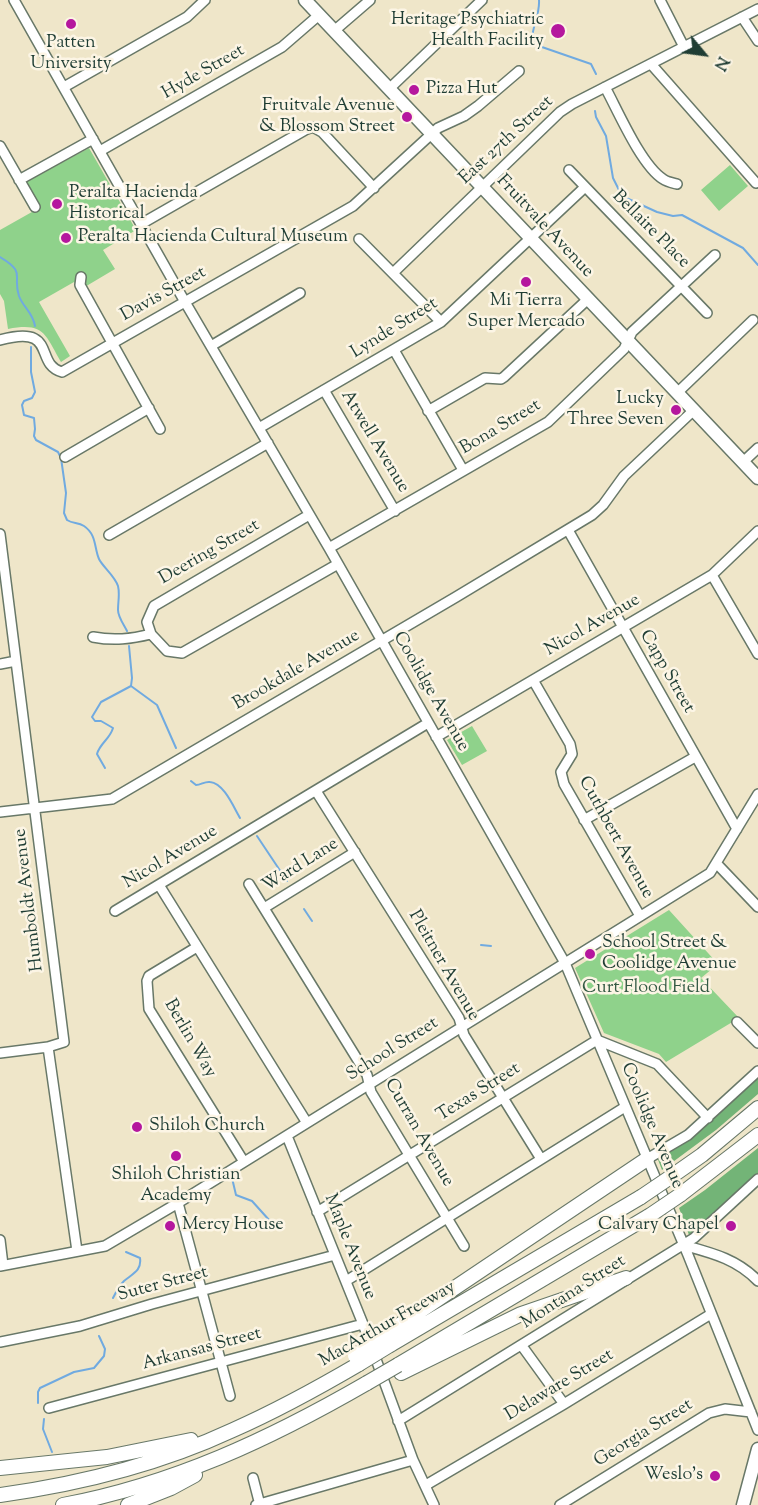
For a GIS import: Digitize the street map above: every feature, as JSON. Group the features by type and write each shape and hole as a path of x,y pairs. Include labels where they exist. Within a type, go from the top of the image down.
{"highway":[{"name":"MacArthur Freeway","path":"388,1340 641,1197 702,1155 758,1108"},
{"path":"400,1369 649,1216 758,1135"},
{"path":"0,1495 67,1484 136,1466 232,1431 286,1405 388,1340 647,1159"},
{"path":"128,1505 171,1488 239,1450 400,1369 520,1314 626,1278"},
{"path":"0,1468 107,1457 232,1431"},
{"path":"63,1505 140,1486 239,1450"}],"main road":[{"name":"Fruitvale Avenue","path":"305,0 758,478"},
{"path":"743,1505 758,1449"}],"street":[{"name":"Coolidge Avenue","path":"14,0 565,963 758,1430"},
{"path":"64,87 187,17 205,0"},
{"path":"334,31 370,0"},
{"path":"389,89 482,0"},
{"path":"660,0 684,47"},
{"name":"East 27th Street","path":"393,273 560,112 758,9"},
{"name":"Hyde Street","path":"100,151 282,47 319,15"},
{"path":"742,17 758,41"},
{"path":"651,64 756,183"},
{"name":"Davis Street","path":"0,340 25,335 34,338 39,342 52,366 62,372 353,206 431,134 478,106 519,70"},
{"path":"605,87 652,168 664,180 677,184"},
{"path":"141,224 304,130 313,128 322,132 374,188"},
{"path":"19,180 93,139"},
{"path":"0,146 4,162 19,180 35,207"},
{"name":"Bellaire Place","path":"569,170 707,314"},
{"name":"Lynde Street","path":"259,428 441,322 585,188"},
{"path":"359,239 441,322"},
{"name":"Bona Street","path":"329,548 548,422 624,349 632,332 715,255"},
{"path":"81,277 80,285 160,429"},
{"path":"211,346 300,293"},
{"path":"428,411 485,378 501,380 588,299"},
{"path":"677,393 753,320"},
{"path":"394,350 464,470"},
{"name":"Atwell Avenue","path":"324,390 395,511"},
{"path":"65,457 148,408"},
{"name":"Brookdale Avenue","path":"0,812 112,799 592,515 603,505 624,476 694,410"},
{"path":"109,535 268,443"},
{"path":"742,462 758,448"},
{"name":"Deering Street","path":"151,634 147,622 154,606 309,515"},
{"name":"Capp Street","path":"568,530 737,829"},
{"name":"Nicol Avenue","path":"436,737 712,575 758,531"},
{"name":"Humboldt Avenue","path":"0,534 63,1042 48,1047"},
{"path":"93,637 127,640 151,634 167,651 183,652 338,564"},
{"path":"712,575 758,654"},
{"path":"0,664 16,661"},
{"name":"Cuthbert Avenue","path":"533,680 570,744 572,754 561,772 564,784 640,916"},
{"name":"Nicol Avenue","path":"115,911 428,723"},
{"path":"585,820 695,757"},
{"name":"Pleitner Avenue","path":"316,790 459,1018 465,1035 541,1159"},
{"name":"School Street","path":"2,1265 105,1246 287,1136 710,873 758,794"},
{"name":"Ward Lane","path":"264,908 355,852"},
{"path":"717,864 758,907"},
{"name":"Curran Avenue","path":"249,884 367,1075 371,1092 464,1246"},
{"path":"159,885 307,1123"},
{"name":"Berlin Way","path":"197,947 149,976 147,981 149,1009 244,1162"},
{"path":"737,1022 758,1044"},
{"path":"597,1040 657,1064 708,1118"},
{"name":"Texas Street","path":"317,1212 597,1040"},
{"path":"0,1053 48,1047 77,1251"},
{"path":"647,1159 688,1135 758,1071"},
{"path":"346,1281 625,1107"},
{"name":"Maple Avenue","path":"287,1136 363,1324 413,1460 434,1505"},
{"name":"Montana Street","path":"398,1421 694,1238 758,1179"},
{"path":"178,1203 230,1396"},
{"path":"0,1240 2,1265"},
{"path":"683,1245 731,1260 758,1281"},
{"name":"Suter Street","path":"0,1342 80,1326 335,1255"},
{"name":"Delaware Street","path":"426,1485 711,1314"},
{"name":"Arkansas Street","path":"49,1408 363,1324"},
{"path":"522,1346 564,1404"},
{"name":"Georgia Street","path":"560,1505 709,1413 725,1409 751,1412"},
{"path":"253,1478 259,1505 413,1460"}],"green space":[{"path":"89,148 136,230 103,250 115,269 78,291 74,282 39,302 70,356 61,362 42,332 29,327 8,329 4,301 0,294 0,230 39,208 24,183"},
{"path":"730,165 748,186 719,211 701,190"},
{"path":"472,726 487,751 462,765 447,740"},
{"name":"Curt Flood Field","path":"669,910 718,964 701,978 739,1018 666,1062 659,1054 604,1033 575,968"},
{"path":"758,1076 758,1094 716,1130 662,1170 657,1157 691,1138"},
{"path":"758,1148 758,1173 689,1235 679,1208"}],"waterway":[{"path":"539,0 532,40 539,46 591,64 596,74"},
{"path":"595,111 606,136 613,178 622,196 657,212 673,216 682,215 743,248 758,265"},
{"path":"0,257 16,271 19,296 35,326"},
{"path":"31,347 31,372 35,392 32,398 24,401 22,405 24,415 34,418 36,440 58,452 61,458 66,493 64,513 67,520 82,525 91,533 99,559 118,586 118,613 127,631"},
{"path":"129,646 131,686"},
{"path":"131,686 157,705 176,748"},
{"path":"105,768 97,754 113,728 101,721 95,721 92,717 101,702 131,686"},
{"path":"191,781 196,785 215,783 228,797 240,818"},
{"path":"257,836 287,881"},
{"path":"304,909 312,921"},
{"path":"481,945 491,946"},
{"path":"232,1178 236,1195 252,1201 270,1221"},
{"path":"113,1298 122,1283 136,1272 139,1266 140,1258 126,1252"},
{"path":"38,1403 40,1388 74,1372 94,1368 104,1356 105,1349 99,1336"},
{"path":"44,1419 43,1429 52,1452"}],"place":[{"name":"Patten University","path":"71,24"},
{"name":"Heritage Psychiatric Health Facility","path":"558,31"},
{"name":"Pizza Hut","path":"414,90"},
{"name":"Fruitvale Avenue & Blossom Street","path":"407,117"},
{"name":"Peralta Hacienda Historical","path":"57,204"},
{"name":"Peralta Hacienda Cultural Museum","path":"66,238"},
{"name":"Mi Tierra Super Mercado","path":"526,282"},
{"name":"Lucky Three Seven","path":"676,410"},
{"name":"School Street & Coolidge Avenue","path":"590,954"},
{"name":"Shiloh Church","path":"137,1127"},
{"name":"Shiloh Christian Academy","path":"176,1156"},
{"name":"Mercy House","path":"170,1226"},
{"name":"Calvary Chapel","path":"731,1226"},
{"name":"Weslo's","path":"715,1476"}]}
